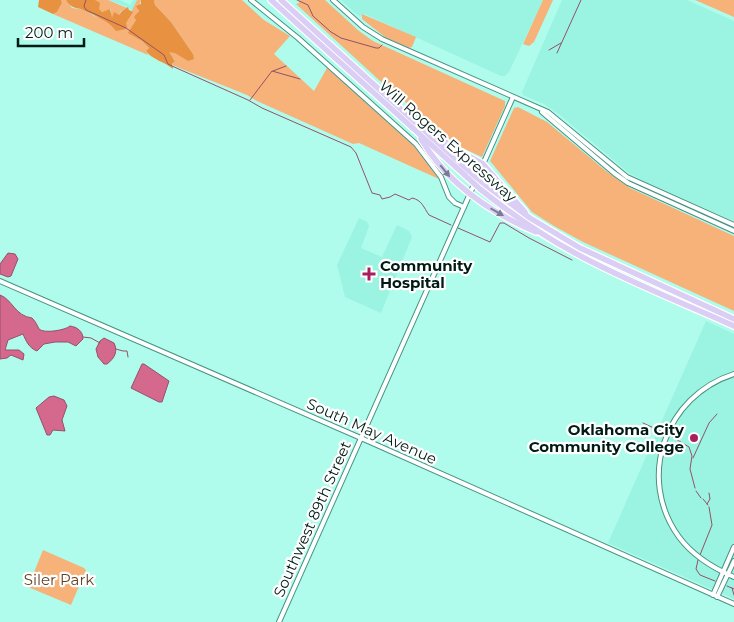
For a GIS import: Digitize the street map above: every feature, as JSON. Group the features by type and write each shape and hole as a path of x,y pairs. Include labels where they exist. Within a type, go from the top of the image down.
{"highway":[{"name":"Will Rogers Expressway","path":"271,0 417,132 513,214 551,239 596,264 734,326"},
{"name":"Will Rogers Expressway","path":"280,0 469,175"},
{"path":"401,110 449,145 483,164 530,218"},
{"path":"417,132 449,176 469,194 526,228 551,239"},
{"name":"Will Rogers Expressway","path":"482,186 530,218 599,258 734,319"}],"main road":[{"path":"251,0 298,38 416,144 443,181 449,197 455,203 464,207"},
{"path":"333,0 363,27 382,39 548,112 627,177 734,225"},
{"name":"Southwest 89th Street","path":"279,622 513,97"},
{"path":"540,110 614,173 628,182 734,231"},
{"name":"South May Avenue","path":"0,281 734,604"},
{"path":"734,374 706,388 682,410 670,428 665,440 659,472 662,503 676,532 695,554 734,577"},
{"path":"715,596 720,578 734,547"},
{"path":"715,596 734,560"},
{"path":"720,578 725,580"}],"shaded area":[{"path":"39,0 61,0 62,3 57,12 53,14 38,7"},
{"path":"66,0 95,0 100,3 99,9 102,12 110,9 112,18 114,12 119,15 128,7 133,12 126,23 126,29 116,31 106,22 72,6"},
{"path":"108,0 120,0 130,5 133,0 137,0 133,12 128,7"},
{"path":"141,0 154,0 155,5 171,22 193,54 194,59 188,61 175,53 169,52 175,61 172,64 173,69 151,56 146,51 149,48 142,41 128,33 136,20 134,17 139,11 136,6 141,4"},
{"path":"341,0 543,0 509,72 505,76 501,76 365,14 362,14 361,17"},
{"path":"562,0 687,0 734,21 734,221 629,173 560,115 544,104 523,95 522,92"},
{"name":"Community Hospital","path":"359,218 367,222 369,226 361,248 382,257 397,225 409,231 412,237 381,313 345,297 337,265"},
{"path":"8,253 15,254 18,259 11,276 8,277 0,274 0,264"},
{"path":"0,295 26,317 32,318 39,329 55,331 70,326 77,328 81,332 83,339 76,346 68,342 44,344 37,351 30,346 23,334 8,340 5,350 19,350 24,354 23,360 11,355 0,359"},
{"name":"Oklahoma City Community College","path":"706,321 734,334 734,599 608,543"},
{"path":"104,338 114,343 116,349 114,357 107,364 104,364 98,357 96,349"},
{"path":"142,364 169,381 162,402 131,388"},
{"path":"54,396 64,400 67,406 62,420 65,431 53,430 50,435 47,435 36,408 49,397"}],"green space":[{"path":"61,0 66,0 72,8 85,10 94,16 126,23 137,0 141,0 136,20 129,33 149,48 146,51 148,55 53,14 57,12 62,3"},
{"path":"95,0 108,0 127,8 121,11 119,15 111,18 111,9 102,12 99,10"},
{"path":"154,0 242,0 264,20 290,36 274,54 314,91 327,68 414,146 439,179 359,143 353,144 247,95 172,65 175,60 168,52 175,52 188,61 193,54 171,22 155,5"},
{"path":"299,0 325,0 373,41 505,101 505,106 482,157 458,146 379,80 296,4 299,3"},
{"path":"543,0 553,0 534,42 529,46 523,44"},
{"path":"695,0 734,0 734,17"},
{"path":"362,14 416,37 412,47 409,48 385,37 362,19"},
{"path":"518,107 547,122 606,171 630,188 734,236 734,311 583,242 532,212 490,161 514,108"},
{"name":"Siler Park","path":"43,550 86,570 71,605 28,587"}],"waterway":[{"path":"86,0 84,6 86,10 126,28 164,55 168,64 351,147 356,153 372,193 380,195 382,199 395,194 409,200 415,199 429,215 451,225"},
{"path":"297,0 308,5 313,16 341,38 376,48 382,45"},
{"path":"557,53 581,0"},
{"path":"549,50 561,43"},
{"path":"273,71 286,66"},
{"path":"250,100 272,71 300,79"},
{"path":"458,228 490,242 500,223 504,223 572,260"},
{"path":"83,337 91,338 100,343"},
{"path":"116,349 127,351 128,357"},
{"path":"693,458 709,423 717,414"},
{"path":"643,423 689,447 692,456 690,469 695,488"},
{"path":"696,491 701,498"},
{"path":"707,504 710,499 709,493"},
{"path":"703,499 708,505"},
{"path":"700,555 712,525 709,507"},
{"path":"698,560 696,569 700,575 715,581"},
{"path":"727,586 734,589"},
{"path":"732,588 734,595"}],"place":[{"name":"Community Hospital","path":"369,274"},
{"name":"Oklahoma City Community College","path":"694,438"}]}
